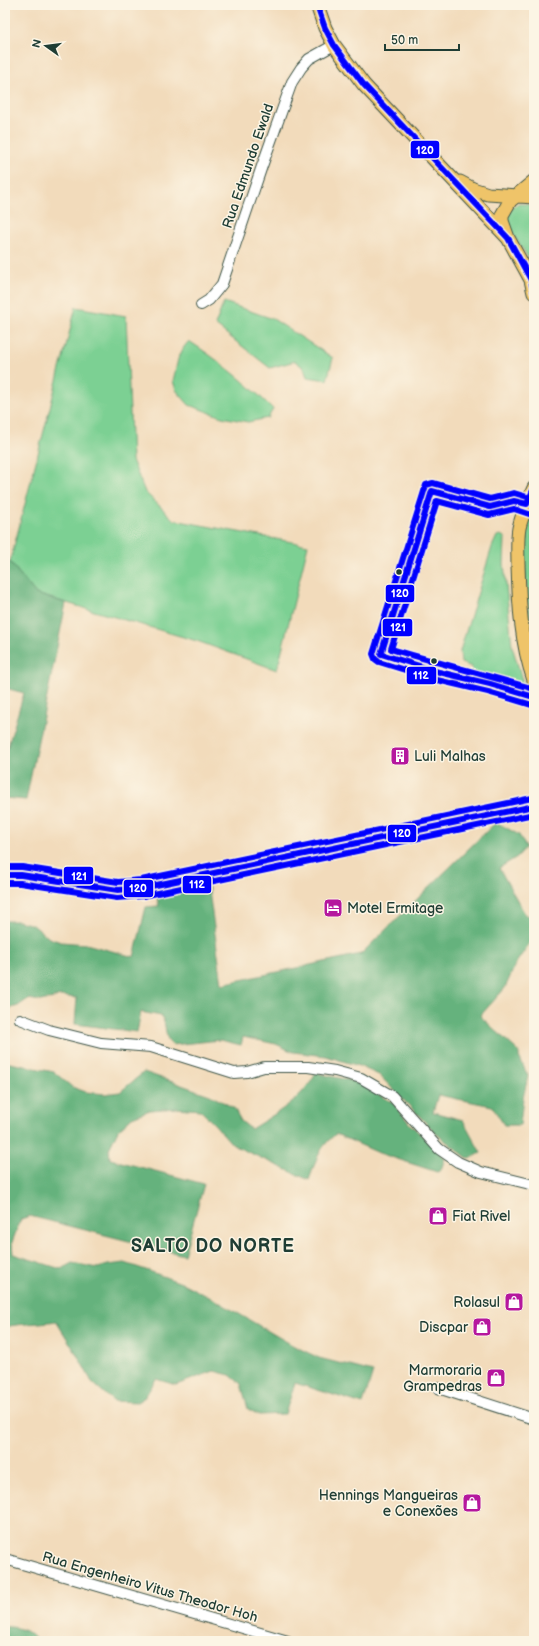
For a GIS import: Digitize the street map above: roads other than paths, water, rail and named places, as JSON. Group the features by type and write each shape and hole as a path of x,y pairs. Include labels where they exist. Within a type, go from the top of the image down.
{"main road":[{"path":"317,5 325,28 334,45 364,85 508,238"},
{"path":"453,179 473,189 488,194 534,197"},
{"path":"534,181 510,200 502,215 502,221 508,238 529,274 534,293"},
{"path":"534,488 530,506 519,529 518,549 520,608 523,635 534,680"},
{"path":"523,635 534,643"}],"street":[{"name":"Rua Edmundo Ewald","path":"201,305 209,300 222,284 292,82 309,59 334,45"},
{"path":"5,875 118,890 142,888 534,806"},
{"path":"20,1019 49,1030 101,1043 151,1047 234,1073 264,1068 302,1067 335,1071 361,1078 392,1096 440,1149 458,1162 481,1172 534,1185"},
{"path":"438,1388 534,1419"},
{"name":"Rua Engenheiro Vitus Theodor Hoh","path":"5,1559 288,1641"}],"place":[{"name":"Luli Malhas","path":"400,756"},
{"name":"Motel Ermitage","path":"333,908"},
{"name":"Fiat Rivel","path":"438,1216"},
{"name":"Rolasul","path":"514,1302"},
{"name":"Discpar","path":"482,1327"},
{"name":"Marmoraria Grampedras","path":"496,1378"},
{"name":"Hennings Mangueiras e Conexões","path":"472,1503"}],"district":[{"name":"SALTO DO NORTE","path":"213,1246"}]}
